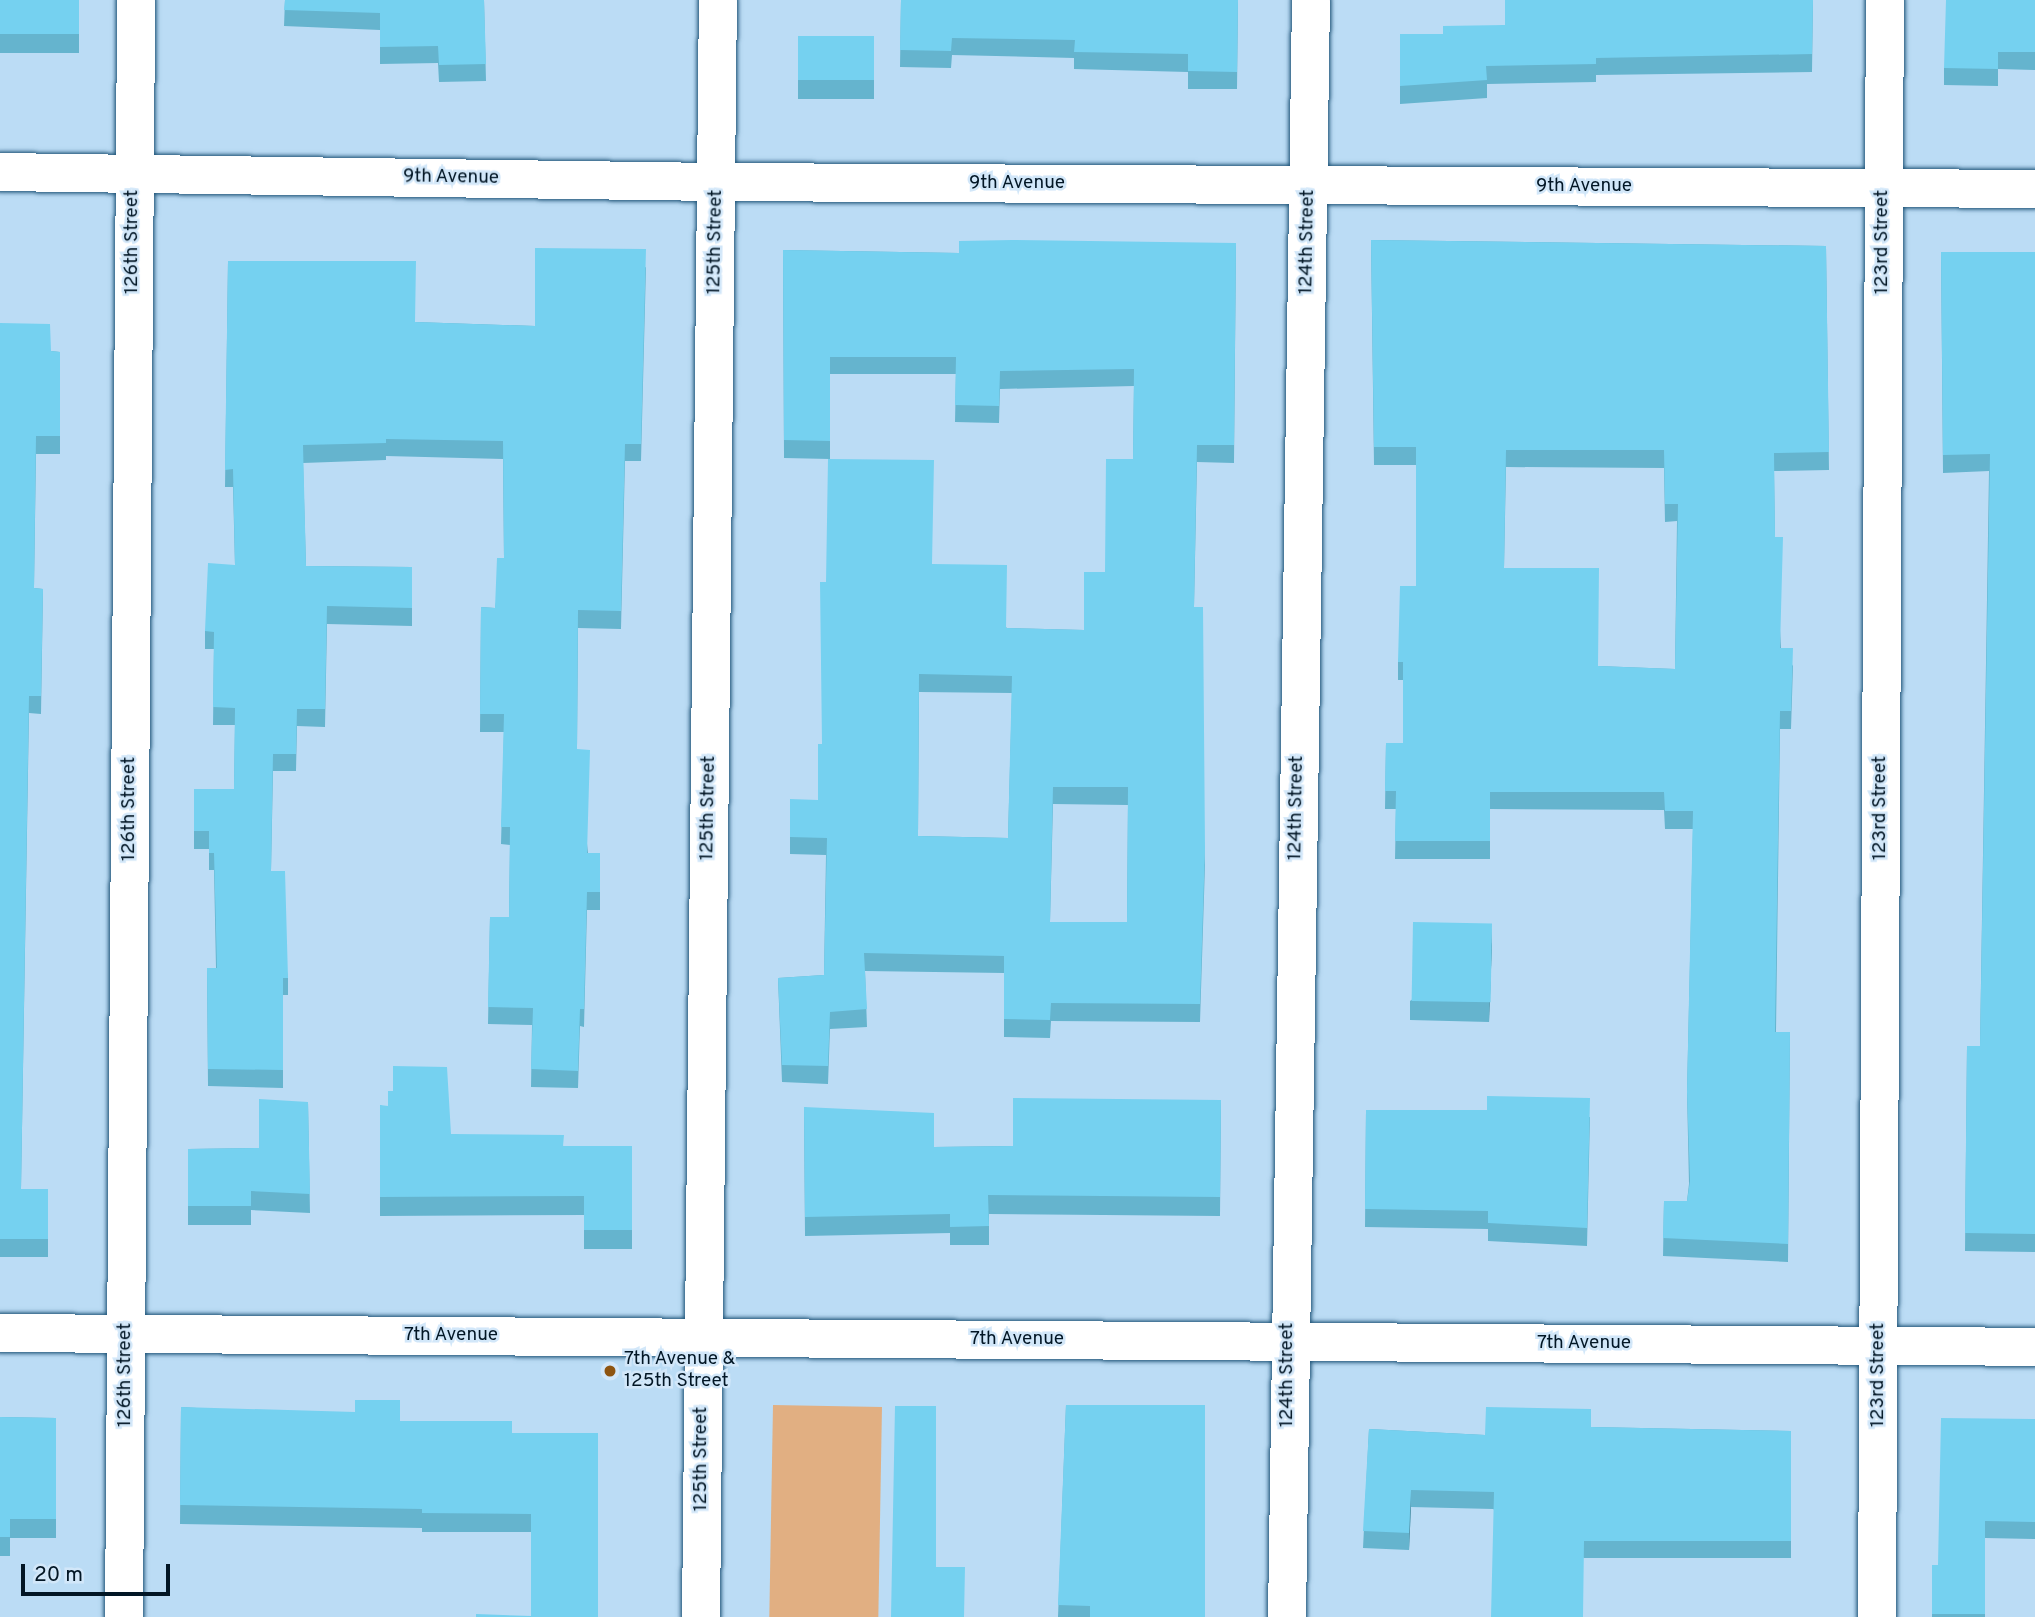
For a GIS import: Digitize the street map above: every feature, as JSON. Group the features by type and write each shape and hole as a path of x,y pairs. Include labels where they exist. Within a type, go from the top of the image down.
{"street":[{"name":"126th Street","path":"124,1617 136,0"},
{"name":"125th Street","path":"701,1617 718,0"},
{"name":"124th Street","path":"1287,1617 1288,1342 1311,0"},
{"name":"123rd Street","path":"1877,1617 1885,0"},
{"name":"9th Avenue","path":"0,172 716,182 2035,189"},
{"name":"7th Avenue","path":"0,1333 2035,1347"}],"shaded area":[{"path":"773,1405 882,1407 878,1617 769,1617"}],"building":[{"path":"0,0 79,0 79,34 0,34"},
{"path":"285,0 484,0 486,64 439,65 438,46 380,47 380,13 284,10"},
{"path":"901,0 1238,0 1237,72 1188,71 1188,54 1074,52 1075,40 952,38 951,51 900,50"},
{"path":"1505,0 1813,0 1812,54 1596,58 1596,64 1486,66 1487,80 1400,86 1400,34 1443,34 1443,26 1505,25"},
{"path":"1946,0 2035,0 2035,52 1998,52 1998,69 1944,68"},
{"path":"798,36 874,36 874,80 798,80"},
{"path":"1371,240 1826,246 1829,452 1774,453 1775,537 1783,537 1780,648 1793,648 1791,711 1780,711 1775,1032 1790,1032 1788,1244 1663,1238 1664,1201 1687,1201 1690,1181 1687,1092 1693,811 1665,811 1664,792 1490,792 1490,841 1395,841 1396,791 1385,791 1386,743 1403,743 1403,662 1398,662 1400,586 1416,586 1416,447 1374,447","holes":["1506,450 1664,450 1665,504 1678,504 1675,669 1598,666 1599,568 1504,568"]},
{"path":"959,241 1236,243 1234,445 1197,445 1194,607 1203,607 1205,848 1200,1004 1051,1003 1050,1020 1004,1019 1004,956 864,953 867,1009 830,1012 828,1066 782,1065 778,978 824,975 827,838 790,837 790,799 818,800 818,744 822,744 820,582 826,582 828,459 934,460 932,564 1007,565 1006,628 1084,630 1084,572 1105,572 1106,459 1133,459 1134,369 1000,371 999,406 955,405 956,357 830,357 830,441 784,440 783,250 959,253","holes":["919,674 1012,676 1008,838 918,836","1053,787 1128,787 1127,922 1050,922"]},
{"path":"535,248 646,249 641,444 625,444 621,611 578,610 577,749 590,750 587,853 600,853 600,892 587,892 584,1009 580,1009 578,1071 531,1069 533,1008 488,1007 490,917 509,917 510,827 501,827 504,714 480,714 481,607 495,608 497,558 504,558 503,441 386,439 386,443 303,445 306,566 412,567 412,608 327,606 325,709 297,709 296,754 273,754 271,871 285,871 288,978 283,978 283,1070 208,1069 207,968 217,968 214,853 209,853 209,831 194,831 194,789 234,789 235,708 213,707 214,632 205,631 208,563 235,565 233,469 225,470 228,261 416,261 415,322 535,326"},
{"path":"1941,252 2035,252 2035,1234 1965,1233 1967,1046 1980,1046 1990,454 1943,455"},
{"path":"0,323 50,324 51,351 60,352 60,436 36,436 34,588 43,589 41,696 29,696 21,1189 48,1189 48,1239 0,1239"},
{"path":"1413,922 1492,923 1491,1002 1412,1001"},
{"path":"393,1066 447,1067 451,1134 564,1135 563,1146 632,1146 632,1230 584,1230 584,1196 380,1197 380,1105 388,1106 388,1091 393,1091"},
{"path":"1487,1096 1590,1098 1587,1228 1488,1223 1488,1211 1365,1209 1366,1110 1487,1110"},
{"path":"1013,1098 1221,1100 1220,1197 988,1195 989,1226 950,1227 950,1214 805,1217 804,1107 934,1113 934,1147 1013,1146"},
{"path":"259,1099 308,1102 310,1194 251,1191 251,1206 188,1206 188,1149 259,1148"},
{"path":"355,1400 400,1400 400,1421 512,1421 512,1433 598,1433 598,1617 476,1617 476,1614 531,1616 531,1514 422,1513 422,1509 180,1505 181,1407 355,1412"},
{"path":"1066,1405 1205,1405 1205,1617 1090,1617 1090,1606 1058,1605"},
{"path":"895,1406 936,1406 936,1567 965,1567 964,1617 891,1617"},
{"path":"1486,1407 1591,1409 1591,1427 1791,1431 1791,1541 1584,1541 1583,1617 1491,1617 1494,1492 1411,1490 1409,1533 1363,1531 1369,1429 1485,1435"},
{"path":"0,1417 56,1418 56,1519 10,1519 10,1537 0,1537"},
{"path":"1941,1418 2035,1419 2035,1522 1985,1521 1985,1614 1932,1614 1932,1565 1938,1565"}],"place":[{"name":"7th Avenue & 125th Street","path":"610,1371"}]}
